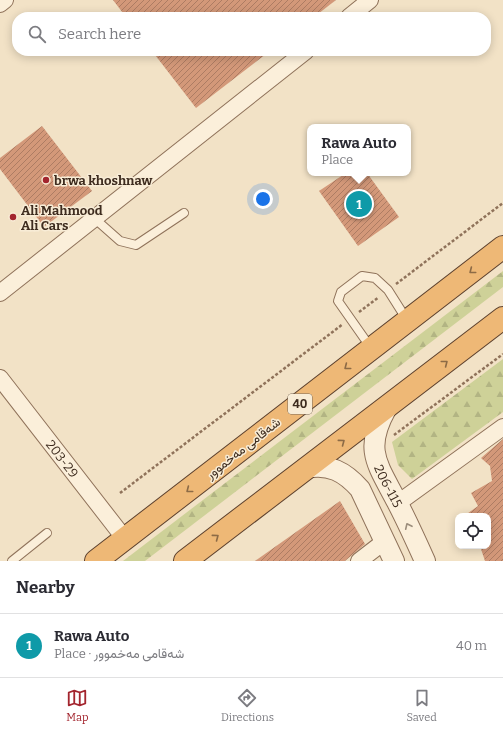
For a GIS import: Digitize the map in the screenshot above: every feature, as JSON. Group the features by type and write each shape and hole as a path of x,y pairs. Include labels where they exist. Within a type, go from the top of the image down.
{"highway":[{"name":"شەقامی مەخموور","path":"96,561 503,247"},
{"path":"185,561 386,409 503,318"}],"street":[{"path":"0,4 5,0"},
{"path":"355,12 370,0"},
{"path":"0,293 300,56"},
{"name":"203-29","path":"0,378 125,539"},
{"name":"206-115","path":"386,409 377,425 374,436 376,459 382,475 398,503 425,561"},
{"path":"398,503 503,427"},
{"name":"206-115","path":"306,468 318,466 336,470 352,479 360,489 394,561"},
{"path":"360,489 382,475"},
{"path":"360,561 385,541"}],"lane":[{"path":"94,218 120,241 136,245 184,212"},
{"path":"371,348 338,301 341,292 362,276 375,278 388,290 408,320"},
{"path":"12,561 47,533"}],"path":[{"path":"120,493 503,202"},
{"path":"392,436 503,354"}],"green space":[{"path":"503,271 503,287 145,561 123,561"},
{"path":"503,359 503,412 412,479 398,465 392,442"}],"building":[{"path":"113,0 336,0 320,12 122,12"},
{"path":"156,56 264,56 196,108"},
{"name":"brwa khoshnaw","path":"42,126 92,191 44,227 0,169 0,158"},
{"path":"342,176 369,176 399,217 358,246 319,191"},
{"path":"503,439 503,561 485,561 481,549 491,549 491,513 468,513 478,506 471,493 492,481 490,466 481,458"},
{"path":"340,501 365,544 345,561 255,561"}],"place":[{"name":"brwa khoshnaw","path":"46,180"},
{"name":"Rawa Auto","path":"359,204"},
{"name":"Ali Mahmood Ali Cars","path":"13,217"}]}
